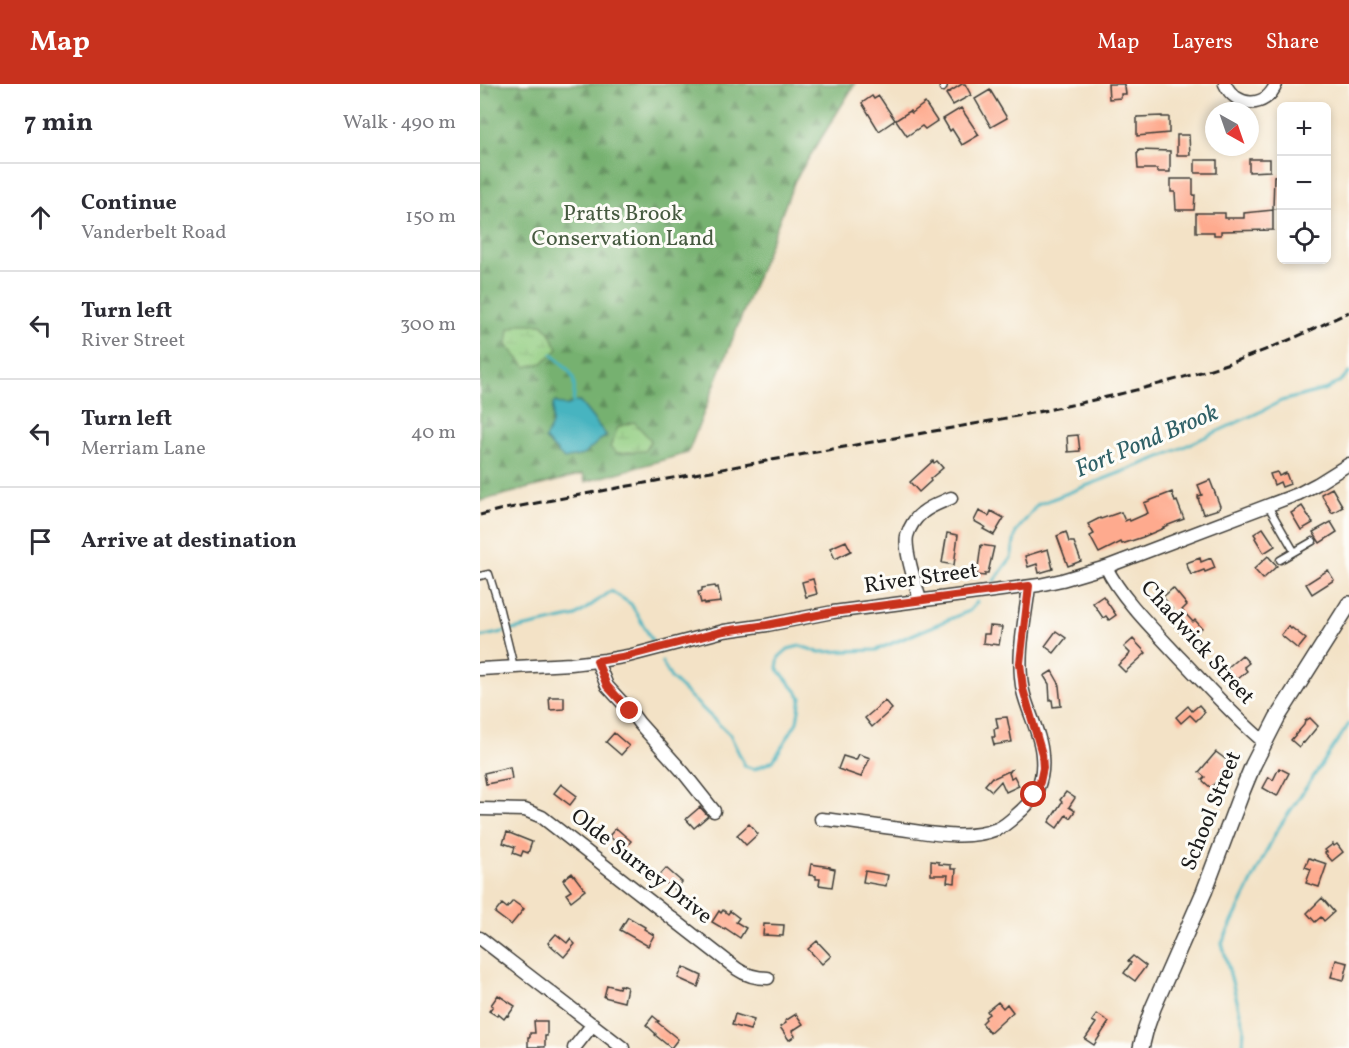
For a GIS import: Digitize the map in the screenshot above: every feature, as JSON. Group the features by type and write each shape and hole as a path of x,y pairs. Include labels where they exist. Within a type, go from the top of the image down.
{"street":[{"path":"1225,84 1235,98 1251,103 1266,98 1274,90 1276,84"},
{"name":"River Street","path":"480,669 597,661 628,656 724,631 833,612 1057,582 1106,567 1311,488 1349,464"},
{"path":"920,600 912,572 907,536 913,523 923,512 951,498"},
{"name":"Chadwick Street","path":"1106,567 1123,593 1159,635 1231,712 1264,742"},
{"path":"821,819 966,835 986,833 1000,828 1030,802 1040,782 1043,768 1042,754 1023,689 1021,673 1029,586"},
{"name":"School Street","path":"1141,1048 1153,1008 1204,892 1245,783 1264,742 1349,604"},
{"path":"597,661 607,686 683,772 714,812"},
{"name":"Olde Surrey Drive","path":"480,809 525,810 542,817 737,969 747,975 768,978"},
{"path":"480,938 623,1048"},
{"path":"574,1048 593,1024"}],"lane":[{"path":"1268,505 1294,552"},
{"path":"1280,560 1313,540"},
{"path":"480,576 489,574 500,606 515,668"}],"green space":[{"name":"Pratts Brook Conservation Land","path":"480,84 855,84 795,180 688,453 585,482 583,474 480,501"},
{"path":"520,324 542,324 549,331 558,349 542,363 526,367 507,345 509,329"},
{"path":"634,422 651,440 645,451 617,453 610,447 618,427"}],"water":[{"path":"579,401 607,436 583,455 564,459 545,439 552,424 553,404 555,402 565,406"}],"building":[{"path":"965,84 971,95 953,105 946,94"},
{"path":"1108,84 1124,84 1126,94 1121,94 1121,98 1109,99"},
{"path":"990,90 1007,118 991,127 975,99"},
{"path":"872,96 874,99 879,96 895,120 879,131 862,103"},
{"path":"925,103 937,121 925,129 922,126 907,136 896,120 910,111 912,113"},
{"path":"961,108 979,135 962,145 943,119"},
{"path":"1137,117 1169,117 1169,133 1137,136"},
{"path":"1177,135 1189,135 1190,155 1177,155"},
{"path":"1139,150 1170,151 1170,172 1138,169 1137,153"},
{"path":"1249,159 1270,159 1270,171 1249,172"},
{"path":"1195,160 1217,160 1217,173 1195,173"},
{"path":"1274,176 1277,176 1277,208 1273,209"},
{"path":"1171,179 1193,179 1194,210 1176,210 1175,192 1171,192"},
{"path":"1273,210 1273,230 1221,231 1221,235 1214,235 1214,232 1196,232 1196,213 1225,213 1225,218 1244,218 1244,213"},
{"path":"1078,435 1080,451 1068,452 1067,436"},
{"path":"933,461 934,463 937,461 943,468 919,492 910,482"},
{"path":"1277,472 1279,476 1286,473 1290,484 1282,487 1280,482 1274,485 1270,474"},
{"path":"1210,480 1220,506 1219,509 1203,514 1198,498 1202,495 1198,485"},
{"path":"1332,488 1343,507 1332,513 1321,494"},
{"path":"1172,492 1184,519 1143,537 1122,544 1121,542 1099,553 1090,536 1094,534 1088,524 1121,512 1125,521 1129,519 1130,521 1148,513 1144,503"},
{"path":"1302,506 1313,523 1301,530 1291,513"},
{"path":"979,511 989,516 991,511 1004,518 994,535 974,521"},
{"path":"1331,522 1337,532 1320,543 1313,532"},
{"path":"1263,528 1275,546 1264,553 1254,534"},
{"path":"1066,532 1069,542 1074,542 1081,561 1068,566 1057,536"},
{"path":"947,533 958,535 954,565 942,563"},
{"path":"846,541 851,551 835,559 830,548"},
{"path":"981,545 994,547 988,573 985,573 985,576 977,575"},
{"path":"1048,549 1053,569 1039,573 1037,564 1028,567 1025,556"},
{"path":"1268,556 1277,566 1263,579 1254,569"},
{"path":"1200,558 1201,562 1211,558 1215,568 1191,575 1186,563"},
{"path":"1328,570 1334,580 1312,594 1306,584"},
{"path":"813,579 817,594 806,597 802,582"},
{"path":"718,587 721,602 701,603 698,592 702,591 702,588"},
{"path":"1173,588 1187,605 1182,610 1202,628 1186,639 1174,625 1180,619 1163,597"},
{"path":"1103,596 1116,615 1109,620 1106,616 1103,618 1093,603"},
{"path":"990,626 1002,627 999,645 983,643 984,634 989,634"},
{"path":"1288,626 1306,639 1298,649 1281,635"},
{"path":"1056,631 1066,638 1054,653 1045,646"},
{"path":"1133,639 1146,653 1125,672 1118,665 1129,655 1130,653 1124,647"},
{"path":"1242,655 1249,663 1244,667 1247,671 1237,680 1226,669"},
{"path":"1052,671 1060,685 1061,706 1053,707 1052,700 1050,700 1049,684 1044,676"},
{"path":"549,697 564,697 564,709 550,710"},
{"path":"885,701 892,709 872,727 865,718"},
{"path":"1199,705 1205,712 1196,721 1190,715 1181,723 1176,717 1188,706 1192,711"},
{"path":"1007,717 1012,742 994,745 992,737 995,737 994,729 998,728 996,718"},
{"path":"1310,718 1318,726 1299,747 1291,740 1305,721"},
{"path":"614,733 629,746 621,755 606,742"},
{"path":"1216,752 1236,767 1225,780 1221,776 1211,788 1202,780 1205,777 1199,772"},
{"path":"859,754 870,758 861,777 838,769 843,756 856,760"},
{"path":"510,767 512,779 486,784 484,773"},
{"path":"1279,768 1289,773 1277,796 1263,788 1269,777 1273,780"},
{"path":"1011,770 1009,773 1011,778 1014,776 1019,786 1006,792 1001,781 992,791 985,785 992,777"},
{"path":"561,784 577,796 570,805 554,793"},
{"path":"1066,792 1075,798 1069,807 1075,811 1070,818 1066,815 1057,828 1049,822"},
{"path":"700,807 708,816 694,828 686,819"},
{"path":"749,824 758,834 746,845 737,835"},
{"path":"616,828 631,841 624,849 609,836"},
{"path":"507,832 532,842 528,853 523,851 521,856 513,853 515,847 503,843"},
{"path":"1333,844 1334,846 1337,844 1343,852 1332,861 1325,850"},
{"path":"1309,858 1327,864 1319,887 1306,883 1311,869 1305,867"},
{"path":"931,861 951,865 951,869 956,869 955,883 947,882 948,875 931,875"},
{"path":"811,864 835,869 832,887 819,885 820,879 809,875"},
{"path":"666,868 682,882 675,890 658,877"},
{"path":"865,871 888,875 886,886 863,882"},
{"path":"572,873 585,890 571,901 566,894 571,891 563,880"},
{"path":"1322,898 1334,912 1324,921 1321,917 1315,922 1307,913"},
{"path":"513,901 524,909 511,925 495,913 502,904 507,908"},
{"path":"723,910 728,914 730,911 739,918 736,922 746,928 740,938 712,922 719,911 721,913"},
{"path":"628,917 654,935 648,946 620,930"},
{"path":"764,924 784,925 783,936 763,935"},
{"path":"556,934 567,943 570,939 575,944 564,957 548,943"},
{"path":"817,941 831,956 822,964 808,949"},
{"path":"1133,956 1146,966 1135,981 1124,973 1131,963 1128,961"},
{"path":"1336,960 1348,963 1344,980 1331,977"},
{"path":"683,967 702,976 698,987 678,978"},
{"path":"607,985 627,987 624,1002 604,997"},
{"path":"498,995 515,1006 504,1019 489,1011"},
{"path":"998,1002 1003,1008 1007,1004 1013,1012 990,1033 982,1023 989,1014 987,1011"},
{"path":"735,1014 754,1020 750,1030 732,1025"},
{"path":"796,1014 803,1024 792,1031 795,1036 789,1040 780,1027"},
{"path":"1097,1014 1109,1022 1094,1045 1085,1039 1096,1023 1092,1021"},
{"path":"653,1016 678,1039 671,1048 646,1025"},
{"path":"534,1021 547,1021 545,1047 528,1047 530,1033 535,1033"}],"waterway":[{"path":"552,354 572,375 573,403"},
{"name":"Fort Pond Brook","path":"994,581 1011,558 1016,532 1037,505 1168,454 1281,401 1327,389 1349,373"},
{"name":"Fort Pond Brook","path":"480,637 576,616 611,591 631,604 652,640"},
{"name":"Fort Pond Brook","path":"662,662 671,678 730,735 745,766 754,769 773,761 797,722 801,697 777,668 779,657 788,649 800,646 819,652 876,650 969,611 977,602"},
{"path":"1243,1048 1244,1028 1222,943 1276,832 1349,724"}],"railway":[{"path":"480,515 595,492 1018,416 1108,397 1241,359 1349,312"}],"route":[{"path":"630,711 607,686 597,661 628,656 724,631 833,612 1029,586 1020,663 1023,689 1042,754 1043,768 1034,795"}]}
